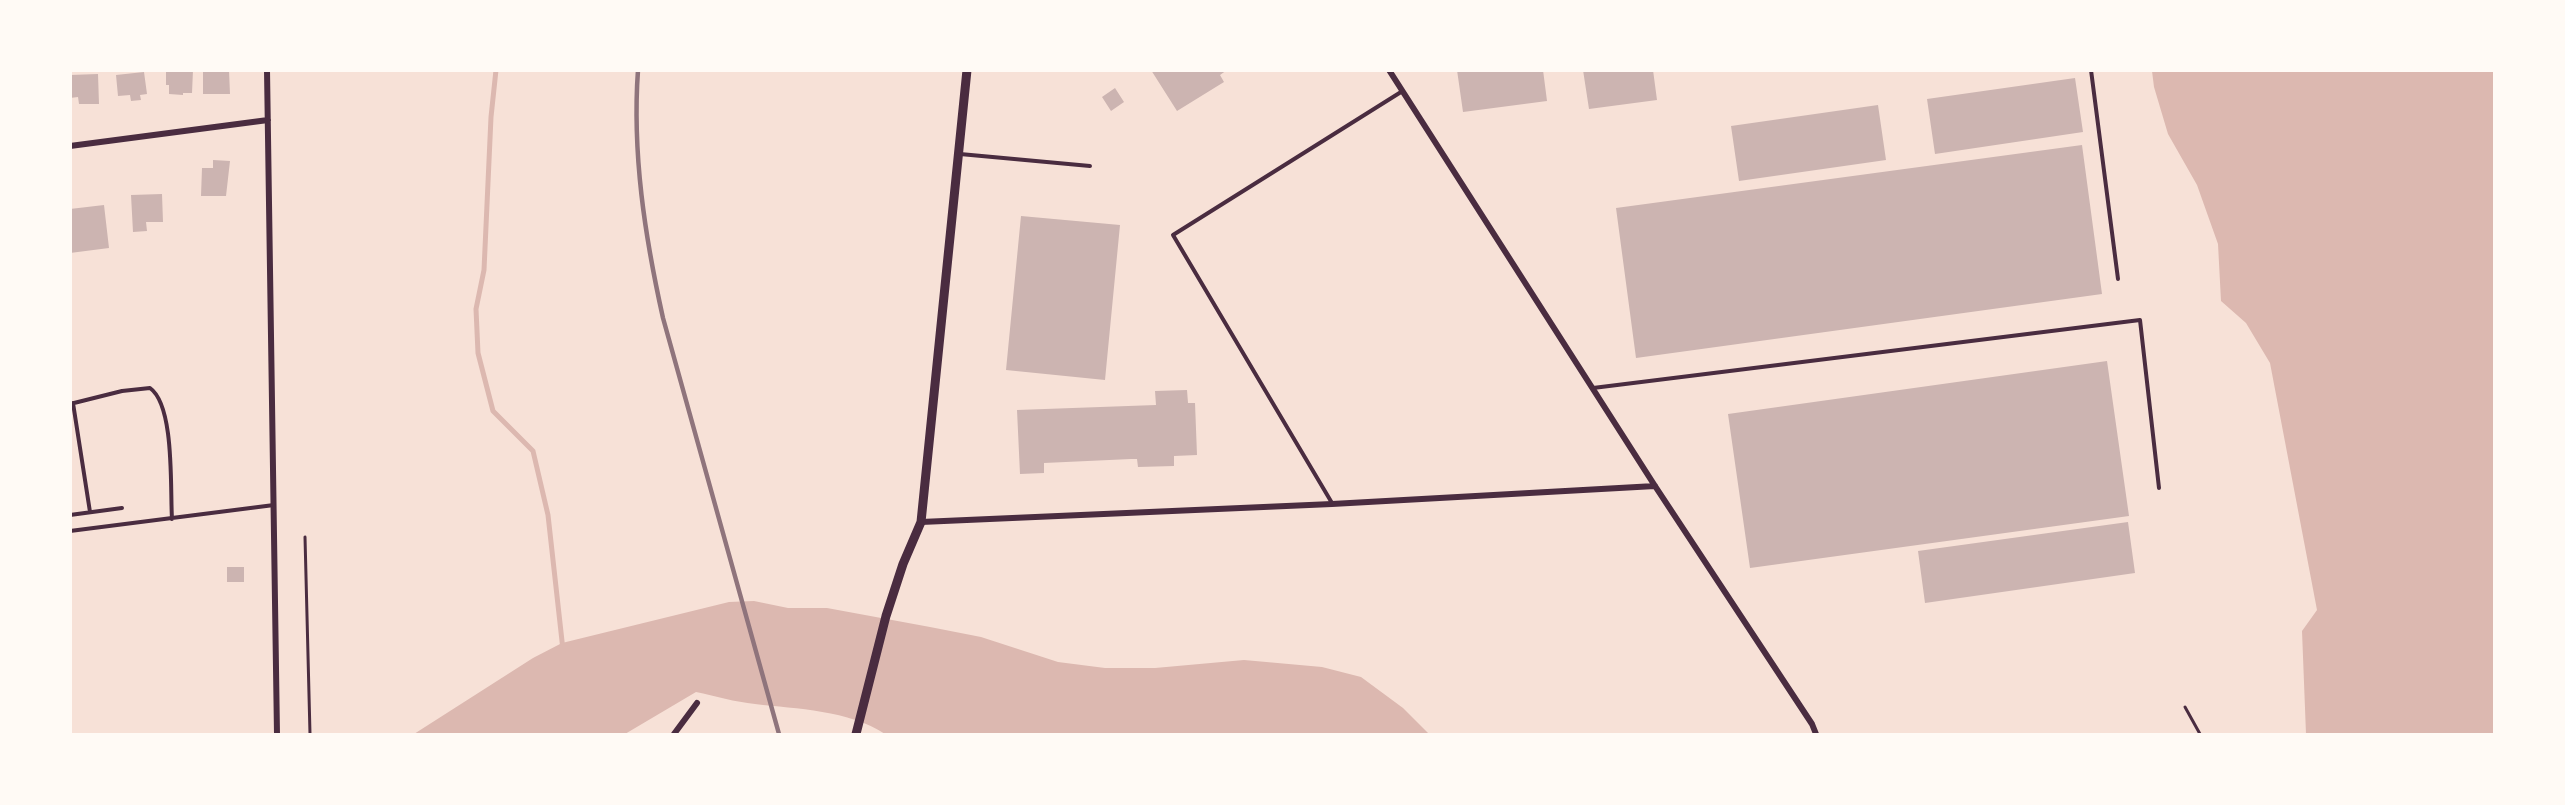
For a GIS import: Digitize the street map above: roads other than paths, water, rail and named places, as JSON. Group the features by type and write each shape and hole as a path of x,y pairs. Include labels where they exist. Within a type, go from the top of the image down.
{"street":[{"path":"267,70 277,735"},
{"path":"856,731 886,616 903,564 921,522 967,70"},
{"path":"1389,70 1655,486 1812,724 1816,735"},
{"path":"70,146 268,120"},
{"path":"921,522 1332,504 1655,486"},
{"path":"674,735 697,703"}],"lane":[{"path":"2091,70 2118,279"},
{"path":"1332,504 1173,235 1401,92"},
{"path":"960,154 1090,166"},
{"path":"1593,388 2140,321 2158,488"},
{"path":"90,512 72,403 122,391 150,388 158,393 167,420 172,519"},
{"path":"70,531 274,505"},
{"path":"70,515 122,508"}],"waterway":[{"path":"496,70 491,117 484,270 476,309 478,353 493,411 533,451 548,515 563,650"}],"railway":[{"path":"638,70 637,133 642,195 663,318 779,734"}]}
